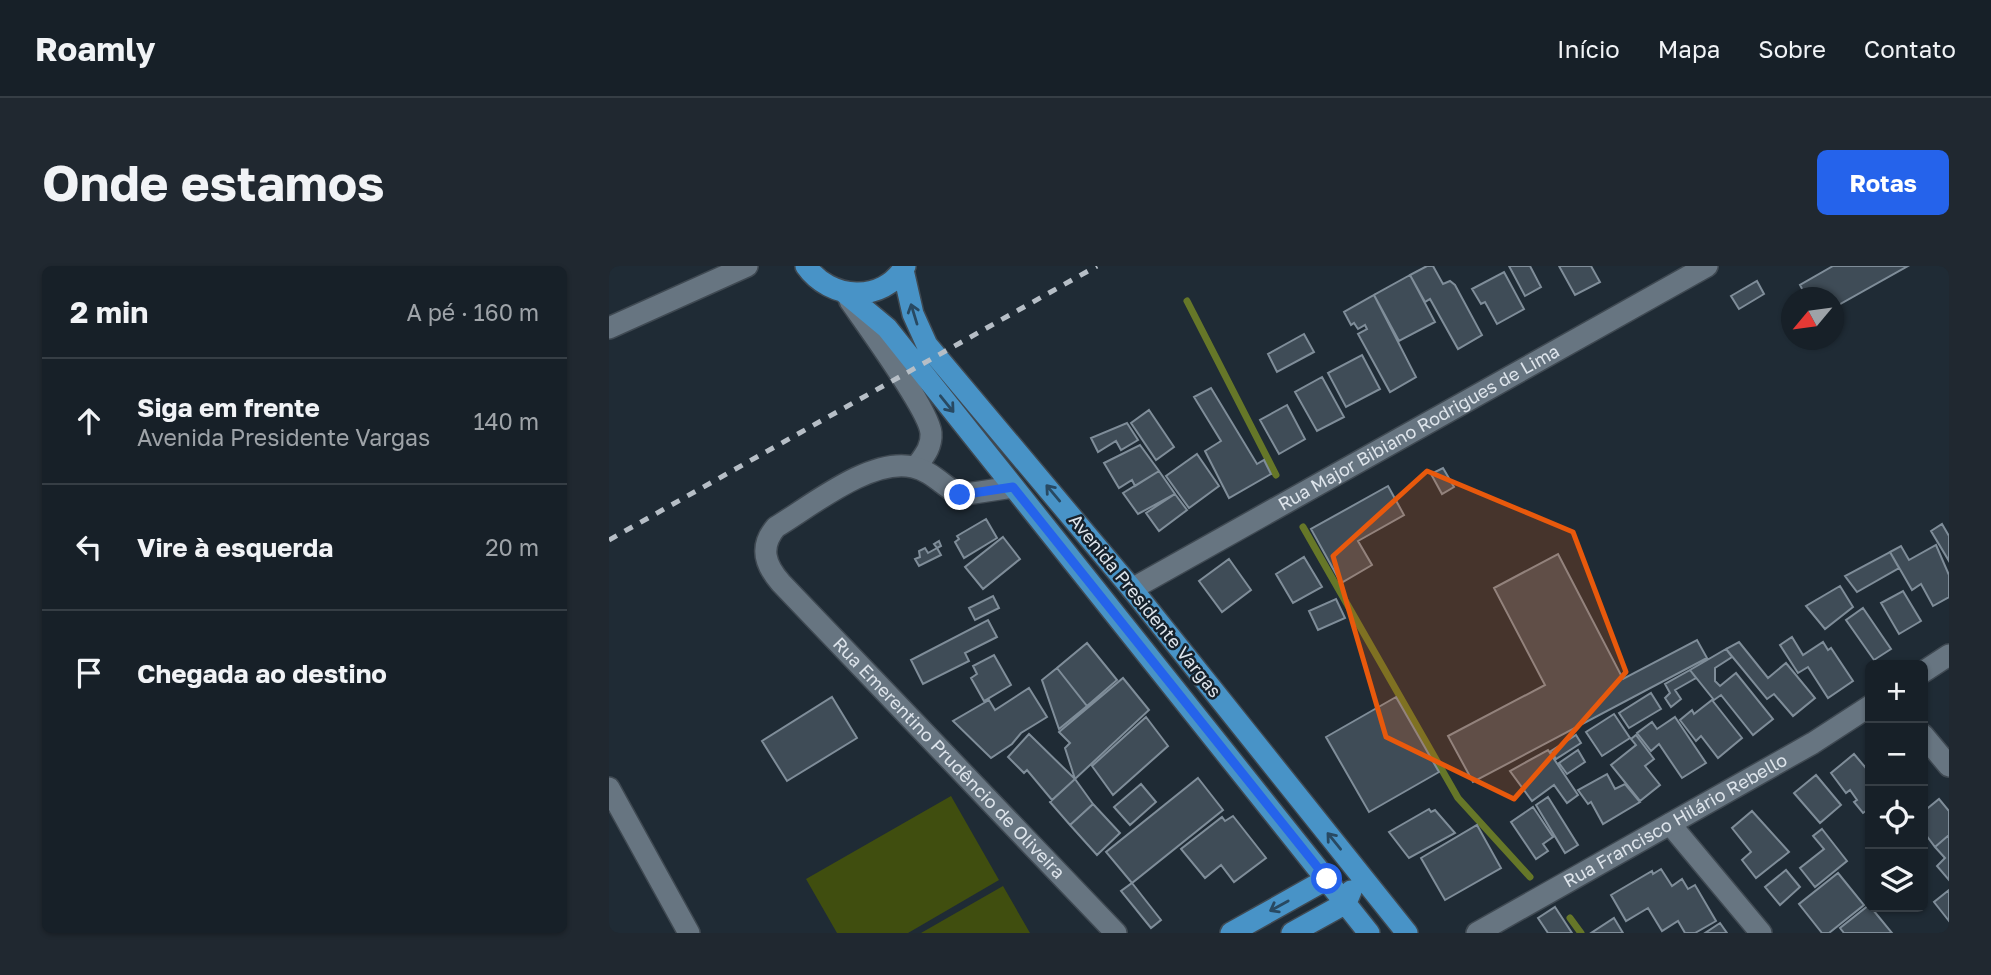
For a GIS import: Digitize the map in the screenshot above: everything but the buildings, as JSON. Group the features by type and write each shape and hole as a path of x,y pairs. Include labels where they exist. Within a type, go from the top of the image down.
{"main road":[{"name":"Avenida Presidente Vargas","path":"806,266 828,287 845,293 887,328 1369,933"},
{"name":"Avenida Presidente Vargas","path":"904,268 913,314 927,345 1132,589 1407,933"},
{"path":"845,293 877,290 904,268"},
{"path":"1292,933 1346,903 1360,873"},
{"path":"1231,933 1327,879"}],"street":[{"path":"609,328 747,266"},
{"name":"Rua Major Bibiano Rodrigues de Lima","path":"1132,589 1707,266"},
{"path":"845,293 907,386 931,431 928,450 916,467 960,495 1013,487"},
{"name":"Rua Emerentino Prudêncio de Oliveira","path":"916,467 894,464 871,471 776,527 767,537 765,555 769,570 1116,933"},
{"path":"1928,669 1949,655"},
{"name":"Rua Francisco Hilário Rebello","path":"1477,933 1670,824 1865,709"},
{"path":"1928,741 1949,766"},
{"path":"609,788 688,933"},
{"path":"1670,824 1761,933"}],"highlighted area":[{"path":"1427,471 1573,532 1626,672 1514,799 1386,737 1333,556"}],"green space":[{"path":"951,796 999,880 908,933 837,933 806,879"},
{"path":"1003,886 1030,933 921,933"}],"waterway":[{"path":"1187,301 1276,475"},
{"path":"1303,527 1458,798 1530,877"},
{"path":"1570,918 1581,933"}],"railway":[{"path":"609,540 1097,266"}],"route":[{"path":"960,495 1013,487 1327,879"}]}
